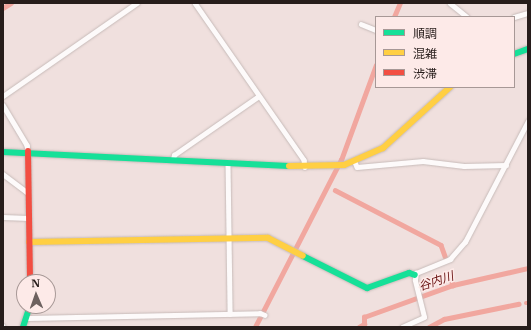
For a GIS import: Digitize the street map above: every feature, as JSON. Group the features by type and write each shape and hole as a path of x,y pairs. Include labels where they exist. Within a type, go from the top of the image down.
{"street":[{"path":"3,96 137,3"},
{"path":"195,3 304,160 305,167"},
{"path":"450,3 465,16"},
{"path":"515,17 528,13"},
{"path":"361,24 375,30"},
{"path":"515,53 528,49"},
{"path":"3,152 28,151 305,167 344,165 355,162 394,139 449,88"},
{"path":"173,159 174,155 259,96"},
{"path":"3,105 27,144 30,274"},
{"path":"415,278 419,270 450,258 465,242 528,120"},
{"path":"355,162 357,168 423,161 464,166 506,165"},
{"path":"228,162 230,314"},
{"path":"3,174 28,193"},
{"path":"3,217 28,218"},
{"path":"29,242 268,238 367,288 409,273 415,278 424,311 424,317 402,327"},
{"path":"28,318 260,313 265,315"},
{"path":"23,327 29,314"}],"waterway":[{"path":"3,8 11,3"},
{"path":"394,16 400,3"},
{"path":"255,327 341,160 375,68"},
{"path":"335,190 441,245 445,256"},
{"name":"谷内川","path":"359,327 364,324 364,317 453,285 528,268"},
{"path":"449,273 453,285"},
{"path":"429,327 444,319 518,304"}],"traffic: fast":[{"path":"515,54 528,49"},
{"path":"3,152 289,166"},
{"path":"303,256 367,288 409,273 415,275"},
{"path":"23,327 27,314"}],"traffic: slow":[{"path":"289,166 344,165 383,148 449,88"},
{"path":"29,242 268,238 303,256"}],"traffic: jam":[{"path":"28,151 30,274"}]}
